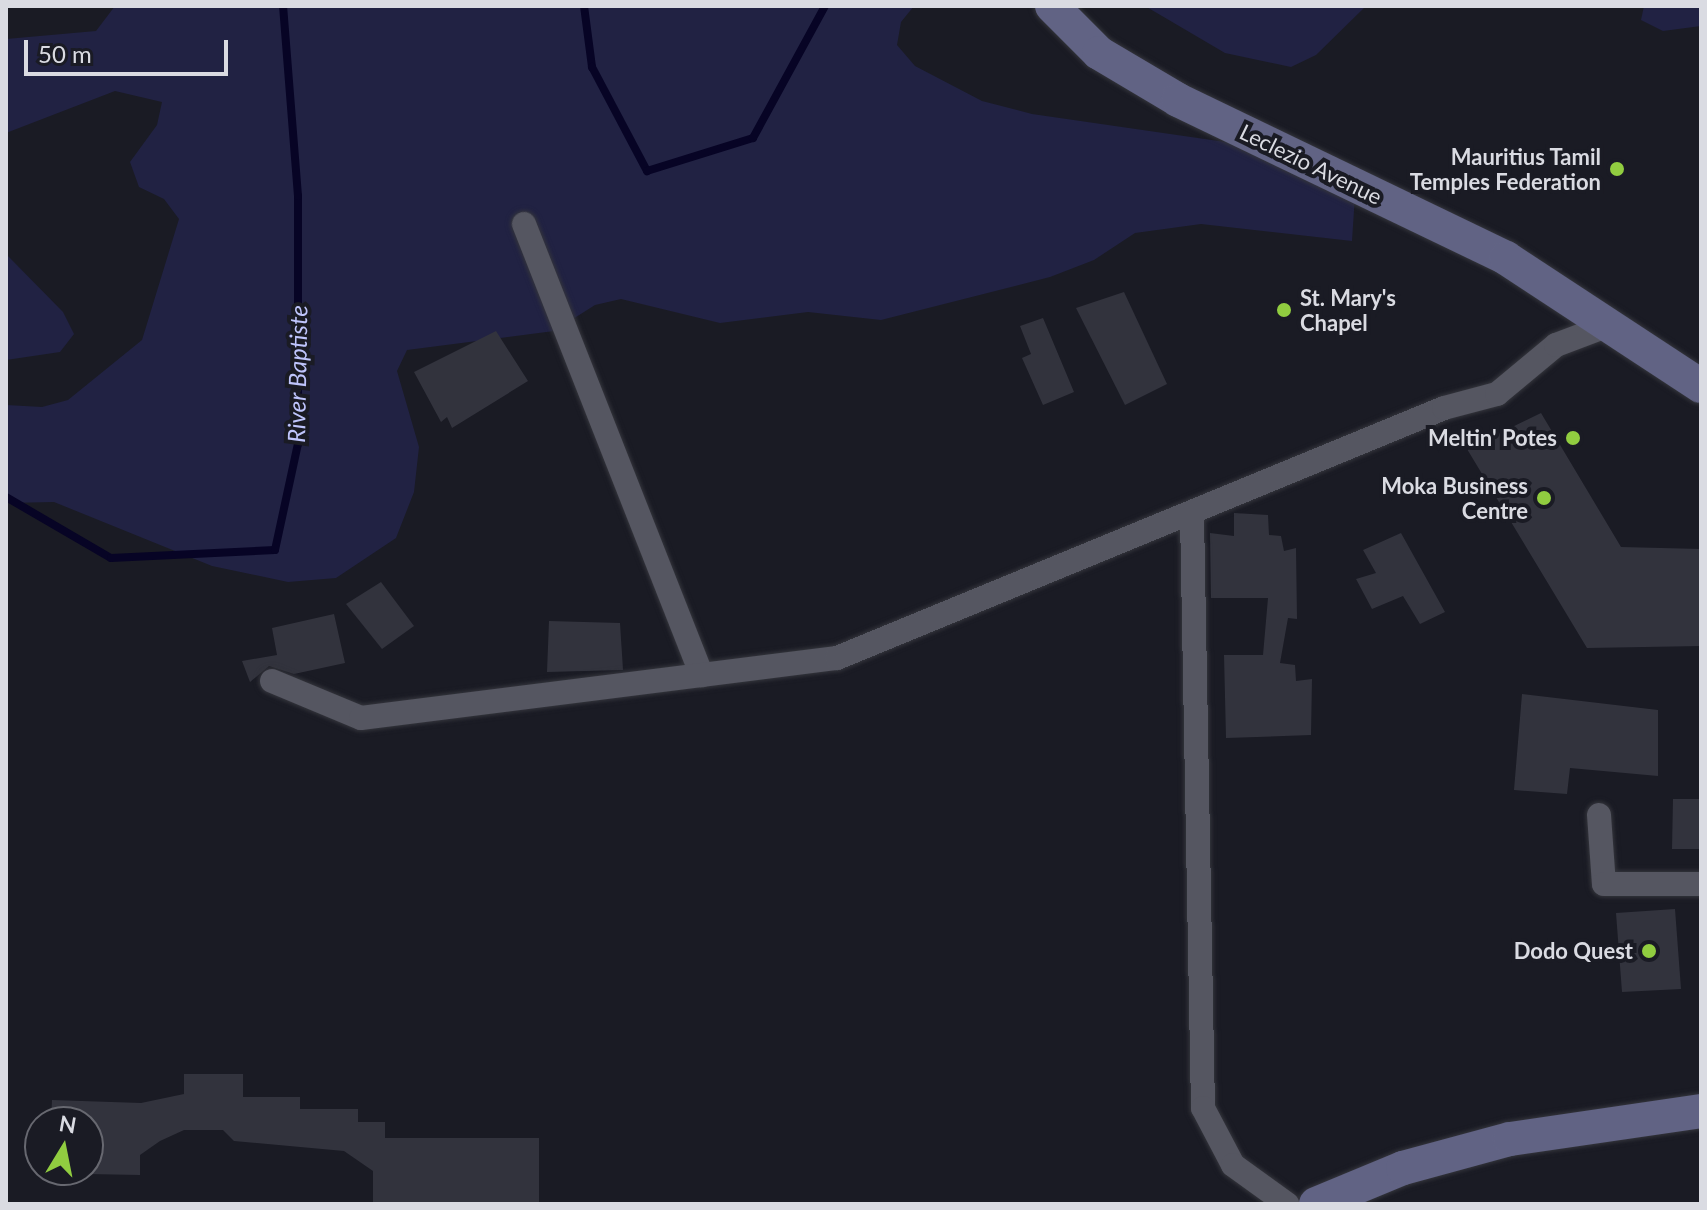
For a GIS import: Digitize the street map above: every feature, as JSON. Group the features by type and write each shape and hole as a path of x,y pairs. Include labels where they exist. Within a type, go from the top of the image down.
{"main road":[{"name":"Leclezio Avenue","path":"1052,6 1099,53 1178,100 1506,258 1701,386"},
{"path":"1316,1204 1403,1168 1510,1139 1701,1111"}],"street":[{"path":"524,224 702,675"},
{"path":"272,681 361,718 837,658 1192,515 1444,408 1497,394 1514,375 1556,345 1606,326"},
{"path":"1192,515 1203,1108 1233,1165 1287,1204"},
{"path":"1599,815 1604,884 1701,884"}],"shaded area":[{"path":"115,6 914,6 901,22 897,45 915,66 982,101 1032,114 1329,157 1355,195 1352,241 1201,224 1135,233 1094,260 1050,277 881,320 808,312 720,323 621,299 595,305 554,331 407,350 397,371 419,447 414,492 396,538 336,578 288,582 212,566 54,502 6,503 6,405 42,407 68,400 142,340 179,219 164,199 139,187 130,162 157,125 162,102 115,91 6,133 6,39 96,31"},
{"path":"1145,6 1366,6 1316,55 1291,67 1225,53"},
{"path":"1644,6 1701,6 1701,26 1663,31 1641,20"},
{"path":"6,254 63,312 74,334 60,352 6,360"}],"building":[{"path":"1124,292 1167,384 1125,405 1076,308"},
{"path":"1043,318 1074,392 1043,405 1022,358 1031,354 1020,326"},
{"path":"496,331 528,381 452,428 447,417 441,422 414,372"},
{"name":"Moka Business Centre","path":"1541,413 1621,547 1701,549 1701,646 1587,648 1467,449"},
{"path":"1234,513 1268,515 1269,535 1281,536 1284,551 1296,548 1297,619 1288,618 1280,663 1295,665 1296,681 1312,679 1311,735 1226,738 1224,655 1263,655 1268,598 1211,598 1210,533 1234,536"},
{"path":"1401,533 1445,612 1420,624 1403,596 1372,609 1356,579 1376,573 1363,550"},
{"path":"381,582 414,626 382,649 346,604"},
{"path":"334,614 345,663 294,674 269,666 250,682 242,661 277,655 272,628"},
{"path":"549,621 620,623 623,670 547,672"},
{"path":"1522,694 1658,710 1658,776 1570,768 1567,794 1514,790"},
{"path":"1673,799 1701,799 1701,849 1672,849"},
{"name":"Dodo Quest","path":"1675,909 1681,989 1622,992 1616,913"},
{"path":"184,1074 243,1074 243,1097 300,1097 300,1109 358,1109 358,1122 385,1122 385,1138 539,1138 539,1204 373,1204 373,1171 344,1151 234,1141 223,1130 184,1130 140,1155 140,1175 104,1174 104,1106 52,1106 52,1100 141,1103 184,1094"}],"waterway":[{"name":"River Baptiste","path":"6,497 111,558 275,550 298,444 298,196 283,6"},
{"name":"River Baptiste","path":"584,6 592,67 647,171 753,138 825,6"}],"place":[{"name":"Mauritius Tamil Temples Federation","path":"1617,169"},
{"name":"St. Mary's Chapel","path":"1284,310"},
{"name":"Meltin' Potes","path":"1573,438"},
{"name":"Moka Business Centre","path":"1544,498"},
{"name":"Dodo Quest","path":"1649,951"}]}
